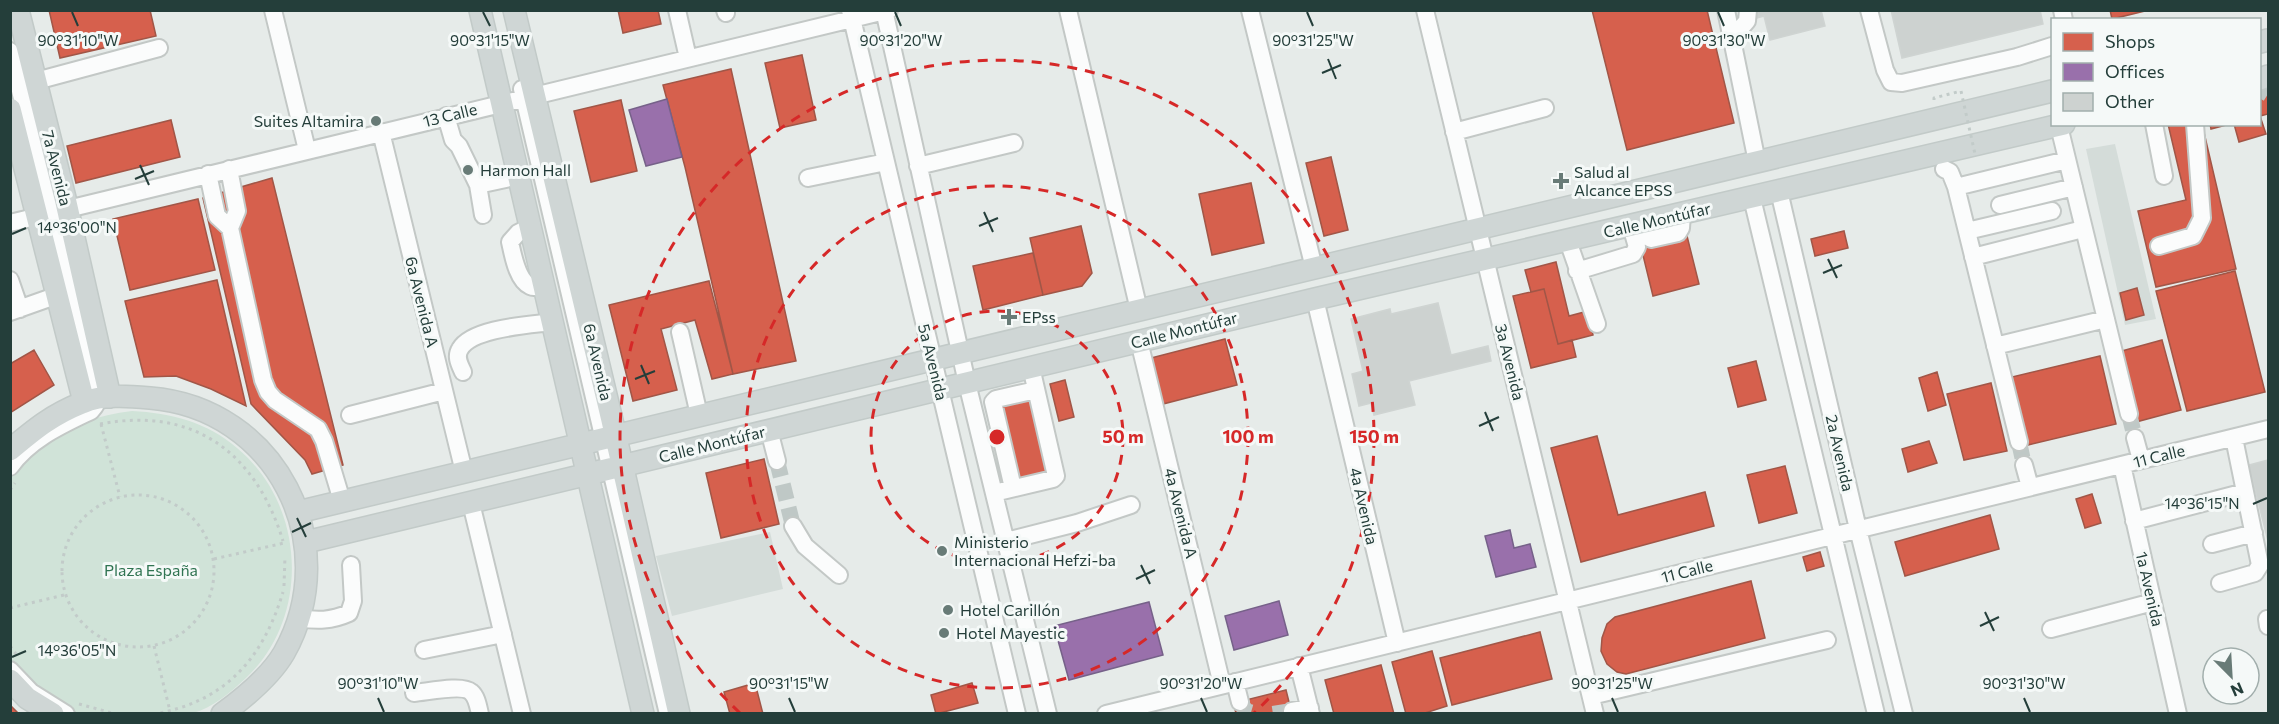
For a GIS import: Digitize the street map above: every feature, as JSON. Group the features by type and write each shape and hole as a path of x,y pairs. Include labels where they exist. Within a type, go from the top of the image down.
{"main road":[{"name":"7a Avenida","path":"18,10 36,81 52,212 58,295 96,400"},
{"path":"480,10 643,714"},
{"name":"6a Avenida","path":"514,10 530,96 617,468 679,714"},
{"name":"Calle Montúfar","path":"298,512 2051,91"},
{"name":"7a Avenida","path":"10,109 17,159 52,212 96,400"},
{"name":"Calle Montúfar","path":"306,542 939,388 2057,126"},
{"path":"10,450 42,422 96,400 171,399 213,414 250,439 279,473 298,512 306,542 308,561 302,609 283,655 251,692 222,714"},
{"path":"10,680 27,698 52,714"}],"street":[{"path":"273,10 307,150"},
{"path":"504,10 530,96"},
{"path":"677,10 688,58"},
{"path":"1068,10 1139,310"},
{"path":"1250,10 1314,268"},
{"name":"3a Avenida","path":"1425,10 1595,714"},
{"path":"1726,10 1757,162"},
{"path":"1730,30 1740,29 1747,21 1748,10"},
{"path":"1869,10 1885,70 1891,82 1902,84 2017,57 2051,46"},
{"name":"13 Calle","path":"10,223 688,58 851,15 885,11"},
{"name":"5a Avenida","path":"885,11 960,352 1048,714"},
{"name":"5a Avenida","path":"851,15 1017,714"},
{"path":"36,81 159,48"},
{"path":"10,51 52,212"},
{"path":"1454,132 1545,108"},
{"path":"446,116 453,140 459,146 478,185 483,215"},
{"path":"2061,126 2083,229 2129,414"},
{"path":"2154,126 2164,176"},
{"path":"2159,246 2193,236 2202,218 2195,126"},
{"name":"6a Avenida A","path":"381,132 464,472"},
{"path":"918,166 1014,143"},
{"path":"1956,187 2067,160"},
{"path":"808,178 886,162"},
{"path":"229,169 237,211 230,228 263,380 268,392 275,400 318,429 324,441 342,501"},
{"path":"1944,169 1950,172 1956,187 2019,441"},
{"path":"208,174 217,216 230,228"},
{"path":"478,185 519,176"},
{"path":"2000,205 2074,187"},
{"name":"2a Avenida","path":"1779,191 1904,714"},
{"name":"2a Avenida","path":"1752,198 1876,714"},
{"path":"1967,231 2052,212"},
{"path":"1577,271 1633,254 1637,247 1635,225"},
{"path":"1972,257 2083,229"},
{"path":"1568,241 1597,324"},
{"path":"10,280 15,310 58,295"},
{"name":"4a Avenida","path":"1315,299 1397,643"},
{"path":"1995,346 2106,319"},
{"path":"463,372 458,356 460,348 472,339 512,327 552,322"},
{"path":"680,332 699,415"},
{"name":"4a Avenida A","path":"1139,341 1229,683 1240,702"},
{"path":"994,493 1053,479 1056,476 1031,367"},
{"path":"1012,488 993,402 996,399 1036,390"},
{"path":"350,416 444,391"},
{"path":"15,472 17,458 49,431 91,411 96,400"},
{"name":"11 Calle","path":"1106,714 2268,429"},
{"path":"769,430 777,461"},
{"path":"2135,438 2141,460"},
{"path":"2220,583 2255,573 2259,570 2260,565 2234,438"},
{"path":"2024,465 2030,487"},
{"name":"1a Avenida","path":"2122,465 2178,714"},
{"path":"617,468 668,714"},
{"path":"2134,521 2245,492"},
{"path":"471,503 522,714"},
{"path":"1006,541 1077,523 1131,505"},
{"path":"793,526 805,546 840,575"},
{"path":"2212,543 2254,533"},
{"path":"299,618 319,621 349,613 353,601 351,566"},
{"path":"2051,629 2153,602"},
{"path":"424,650 503,634"},
{"path":"1591,696 1827,640"},
{"path":"1292,711 1310,711 1299,666"},
{"path":"10,669 31,693 66,714"},
{"path":"414,693 465,688 476,698 480,714"}],"path":[{"path":"1934,98 1961,91 1975,154"},
{"path":"91,427 134,420 167,423 188,429 227,450 243,465 269,501 284,543 283,591 274,620 264,641 250,661 234,678 204,698 170,711 153,714"},
{"path":"101,424 120,497"},
{"path":"10,490 15,472"},
{"path":"151,496 162,498 181,507 197,522 208,539 214,559 215,579 210,598 201,615 180,635 154,646 131,648 110,642 90,631 75,615 65,595 61,575 63,554 71,534 92,511 120,497 151,496"},
{"path":"214,559 284,543"},
{"path":"10,608 65,595"},
{"path":"154,646 170,711"}],"shaded area":[{"path":"2115,144 2156,319 2125,325 2086,149"},
{"path":"770,532 783,589 672,616 656,556"}],"green space":[{"name":"Plaza España","path":"132,411 188,420 201,425 237,448 260,472 277,499 287,530 292,562 290,593 282,624 267,653 246,678 228,694 193,713 169,715 79,713 61,706 42,692 11,662 10,475 36,447 62,431 96,418"}],"building: Shops":[{"path":"49,10 150,10 156,36 60,58"},
{"path":"618,10 658,10 661,24 623,33"},
{"path":"1592,10 1707,10 1734,123 1627,150"},
{"path":"2110,10 2149,10 2116,18 2112,18"},
{"path":"802,55 816,120 780,128 765,63"},
{"path":"731,69 796,361 733,374 685,167 663,85"},
{"path":"2268,85 2268,114 2261,116 2261,88"},
{"path":"621,100 637,171 591,182 574,111"},
{"path":"2261,119 2266,134 2239,142 2235,126 2261,126"},
{"path":"171,120 180,157 76,183 67,146"},
{"path":"2168,126 2202,126 2236,269 2156,287 2138,211 2186,200"},
{"path":"1331,157 1348,230 1324,236 1306,163"},
{"path":"272,178 343,465 312,474 305,460 251,404 203,198"},
{"path":"1251,183 1264,243 1212,255 1199,194"},
{"path":"198,199 215,270 130,290 113,219"},
{"path":"1081,226 1092,273 1082,286 1043,295 1030,238"},
{"path":"1844,231 1848,248 1815,256 1811,239"},
{"path":"1687,236 1699,284 1653,296 1641,247"},
{"path":"1033,253 1043,295 983,310 973,266"},
{"path":"1556,262 1569,316 1588,311 1593,335 1558,344 1544,289 1531,292 1525,270"},
{"path":"2235,271 2265,392 2187,411 2156,291"},
{"path":"217,280 246,406 211,389 176,376 144,377 125,301"},
{"path":"709,281 733,374 712,379 695,320 661,329 677,390 633,401 609,305"},
{"path":"2137,288 2144,315 2126,320 2120,293"},
{"path":"1544,289 1558,344 1572,340 1576,357 1531,368 1513,296"},
{"path":"1225,339 1237,385 1163,404 1151,358"},
{"path":"2162,340 2181,410 2136,422 2118,352"},
{"path":"34,350 54,385 10,413 10,364"},
{"path":"2100,356 2116,424 2028,445 2012,377"},
{"path":"1756,361 1766,400 1738,407 1728,368"},
{"path":"1937,372 1946,405 1928,411 1919,378"},
{"path":"1065,380 1074,417 1059,421 1050,384"},
{"path":"1991,383 2007,451 1964,460 1947,394"},
{"path":"1029,397 1048,474 1014,482 995,406"},
{"path":"1597,436 1618,515 1705,492 1714,526 1581,562 1551,448"},
{"path":"1929,441 1937,463 1908,472 1902,449"},
{"path":"764,459 779,524 721,538 706,473"},
{"path":"1785,466 1797,513 1759,523 1747,475"},
{"path":"2092,494 2101,523 2085,528 2076,499"},
{"path":"1990,515 1999,549 1905,576 1895,542"},
{"path":"1820,552 1824,566 1807,571 1803,557"},
{"path":"1751,581 1765,638 1626,674 1617,672 1607,664 1601,651 1602,638 1607,624 1615,617"},
{"path":"1540,632 1552,679 1452,705 1440,658"},
{"path":"1432,651 1447,706 1422,714 1406,714 1392,662"},
{"path":"1381,665 1394,714 1334,714 1325,680"},
{"path":"755,683 763,714 730,714 724,692"},
{"path":"972,683 978,703 936,714 931,695"},
{"path":"1286,690 1292,714 1236,714 1234,703"},
{"path":"10,705 19,714 10,714"}],"building: Offices":[{"path":"667,99 682,157 646,166 629,110"},
{"path":"1510,530 1514,548 1530,544 1536,567 1496,577 1485,536"},
{"path":"1279,601 1288,635 1234,650 1225,616"},
{"path":"1149,602 1163,655 1069,680 1054,626"}],"building: Other":[{"path":"1751,10 1821,10 1825,26 1770,40 1764,16 1753,19"},
{"path":"1891,10 2040,10 2043,24 1902,58"},
{"path":"1438,303 1451,355 1488,346 1491,361 1409,381 1415,405 1374,415 1371,403 1359,406 1352,374 1363,371 1351,319 1390,309 1391,314"},
{"path":"2268,460 2268,541 2249,465"}],"tunnel":[{"path":"2261,90 2268,94"},
{"path":"2129,414 2135,438"},
{"path":"2019,442 2024,465"},
{"path":"777,461 793,526"},
{"path":"1240,702 1246,711 1256,714"},
{"path":"1273,714 1292,711"}],"place":[{"name":"Suites Altamira","path":"376,121"},
{"name":"Harmon Hall","path":"468,170"},
{"name":"Salud al Alcance EPSS","path":"1561,181"},
{"name":"EPss","path":"1009,317"},
{"name":"Ministerio Internacional Hefzi-ba","path":"942,551"},
{"name":"Hotel Carillón","path":"948,610"},
{"name":"Hotel Mayestic","path":"944,633"}]}
